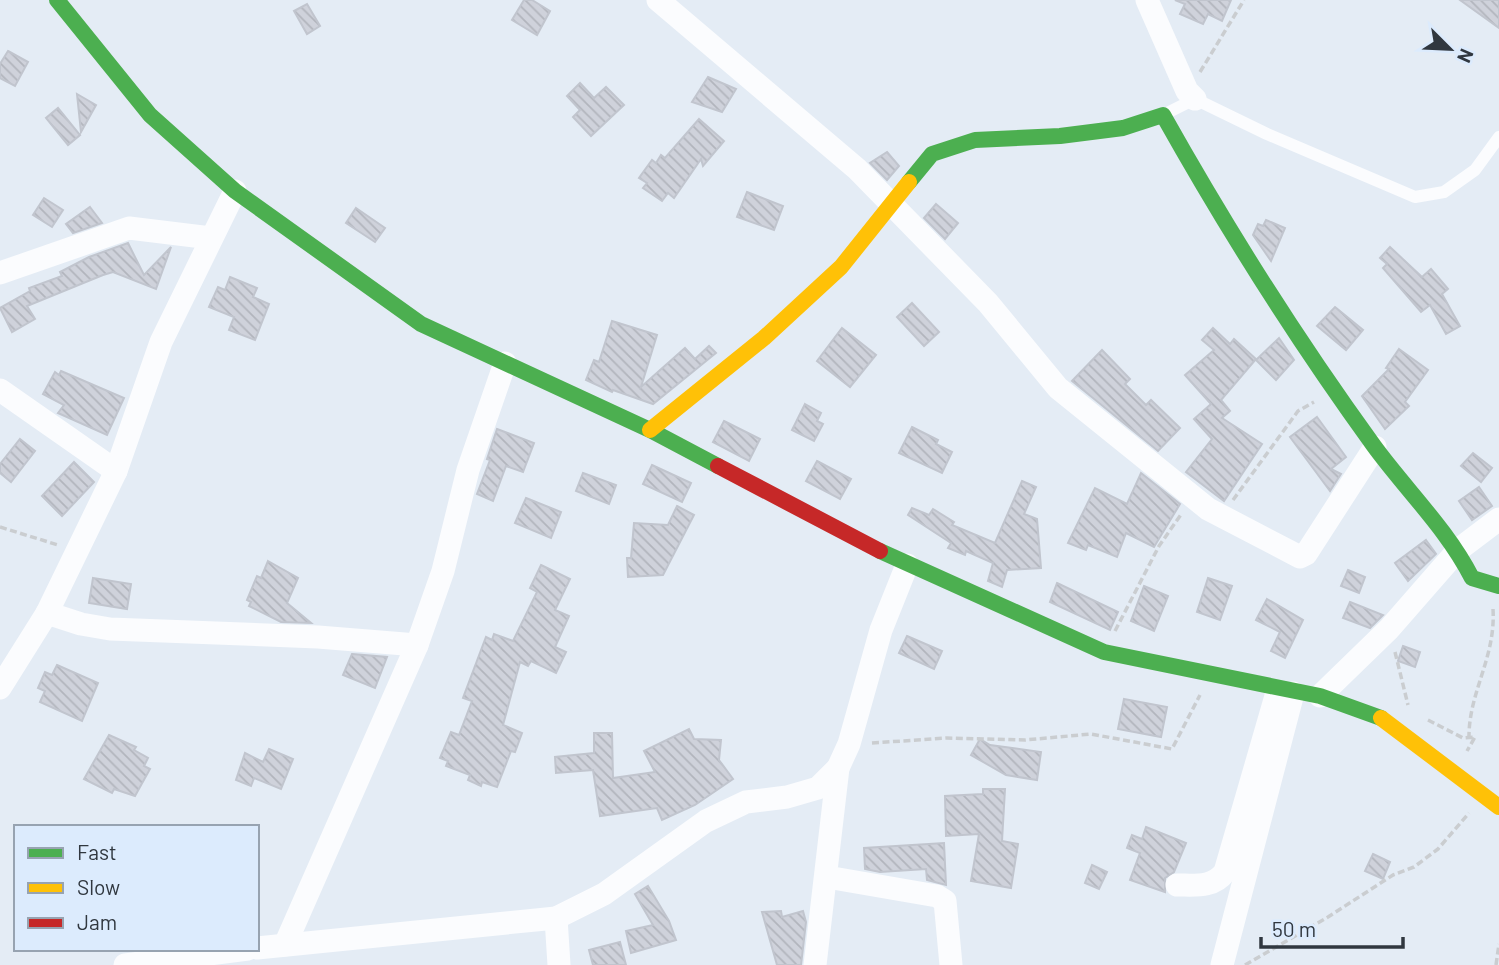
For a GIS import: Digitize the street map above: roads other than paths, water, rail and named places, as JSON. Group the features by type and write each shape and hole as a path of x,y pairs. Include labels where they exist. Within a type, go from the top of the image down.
{"street":[{"path":"57,0 150,115 235,191 421,324 650,430 907,565 1104,652 1320,696 1380,717 1499,807"},
{"path":"658,0 857,169 988,303 1058,388 1208,509 1300,557 1306,554 1376,447"},
{"path":"1146,0 1191,95"},
{"path":"650,430 764,338 841,267 932,154 975,140 1060,136 1123,128 1163,115 1229,232 1376,447 1458,550 1472,578 1499,586"},
{"path":"0,688 47,613 116,471 161,342 235,191"},
{"path":"0,274 129,228 211,238"},
{"path":"285,945 417,645 443,571 468,470 505,363"},
{"path":"0,390 116,471"},
{"path":"1320,696 1390,629 1458,550 1499,519"},
{"path":"815,965 838,768 849,744 881,630 907,565"},
{"path":"47,613 81,624 110,629 279,635 417,645"},
{"path":"1177,885 1207,885 1219,881 1285,691"},
{"path":"1222,965 1285,691"},
{"path":"259,948 556,918 604,894 706,821 746,802 787,797 818,788 838,768"},
{"path":"827,877 937,896 945,901 951,965"},
{"path":"556,918 559,965"},
{"path":"125,965 233,951"}],"lane":[{"path":"1163,115 1191,95 1266,134 1415,197 1444,191 1475,170 1499,137"}]}
